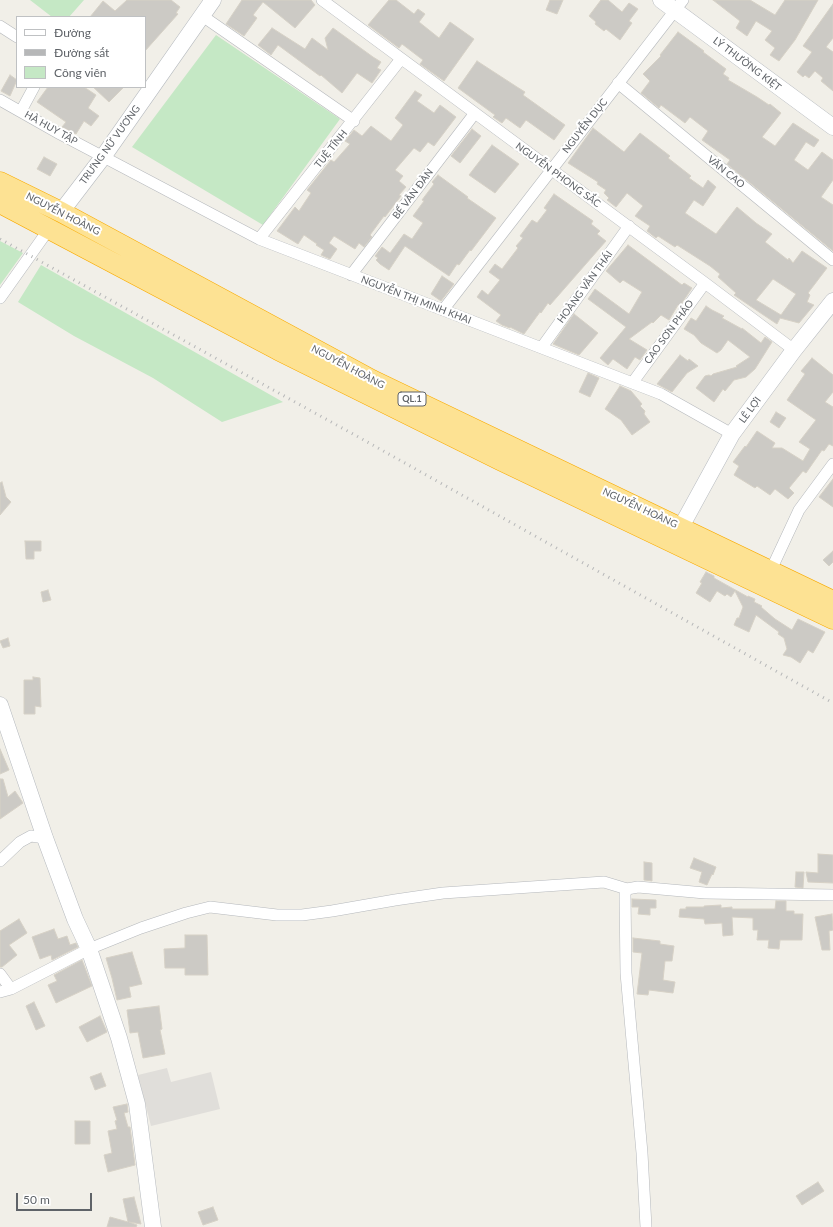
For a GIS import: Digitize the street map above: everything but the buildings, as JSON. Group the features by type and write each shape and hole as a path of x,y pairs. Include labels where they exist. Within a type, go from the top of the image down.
{"highway":[{"name":"NGUYỄN HOÀNG","path":"0,182 61,212 372,380 682,527 833,601"},
{"name":"NGUYỄN HOÀNG","path":"0,203 278,350 478,450 833,619"},
{"path":"49,229 61,212"}],"street":[{"name":"TRƯNG NỮ VƯƠNG","path":"61,212 103,156 213,0"},
{"name":"NGUYỄN PHONG SẮC","path":"322,0 629,226 794,350"},
{"name":"LÝ THƯỜNG KIỆT","path":"661,0 679,5 833,127"},
{"name":"NGUYỄN DỤC","path":"443,310 679,5"},
{"path":"202,15 354,120"},
{"path":"0,26 16,36"},
{"name":"TUỆ TĨNH","path":"259,239 402,59"},
{"name":"VĂN CAO","path":"618,83 833,260"},
{"path":"21,111 33,88"},
{"name":"HÀ HUY TẬP","path":"0,100 60,134 103,156"},
{"name":"BẾ VĂN ĐÀN","path":"351,275 475,113"},
{"name":"NGUYỄN THỊ MINH KHAI","path":"103,156 259,239 633,382 661,394 732,434"},
{"name":"HOÀNG VĂN THÁI","path":"542,347 629,226"},
{"path":"0,298 49,229"},
{"name":"CAO SƠN PHÁO","path":"633,382 705,283"},
{"name":"LÊ LỢI","path":"682,527 732,434 794,350 833,301"},
{"path":"771,570 799,510 833,464"},
{"path":"0,705 45,838 75,920 89,949 119,1038 137,1104 153,1227"},
{"path":"0,861 20,842 31,836 45,838"},
{"path":"0,974 5,990 89,949 161,920 210,907 277,915 302,915 443,893 604,882 627,889 638,887 704,893 833,895"},
{"path":"627,889 625,894 626,973 642,1153 646,1227"}],"shaded area":[{"path":"167,1068 171,1082 211,1072 220,1109 151,1126 138,1075"}],"green space":[{"path":"30,0 84,0 70,16 51,16"},
{"path":"216,35 340,119 263,225 132,147"},
{"path":"0,241 23,253 0,285"},
{"path":"41,265 283,402 222,422 153,378 74,336 18,302"}],"railway":[{"path":"0,239 362,439 833,703"}]}
